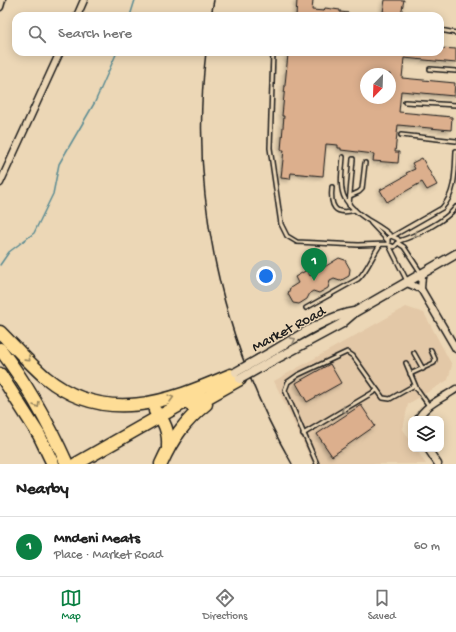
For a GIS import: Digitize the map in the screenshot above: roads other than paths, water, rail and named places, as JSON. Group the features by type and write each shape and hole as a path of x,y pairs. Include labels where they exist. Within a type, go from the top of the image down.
{"highway":[{"path":"0,332 45,377 84,400 103,404 122,406 142,405 189,393 235,377"},
{"path":"0,349 14,367 48,424 76,464"},
{"path":"0,374 39,435 52,463"},
{"path":"76,464 162,419 235,377"},
{"path":"161,464 168,447 181,427 235,377"},
{"path":"142,405 151,408 162,419 169,438 168,447"},
{"path":"76,464 139,434 162,419"}],"street":[{"path":"0,7 2,0"},
{"path":"79,12 84,0"},
{"path":"0,183 58,56"},
{"name":"Market Road","path":"235,377 340,324 355,312 422,275 456,254"},
{"path":"422,275 421,289 456,349"},
{"path":"407,283 421,289"},
{"path":"420,416 429,406 456,390"},
{"path":"430,452 438,464"}],"lane":[{"path":"444,31 456,33"},
{"path":"273,56 270,148 281,224 287,236 298,242 380,246 388,244 396,246 398,242 414,236 449,215 456,207"},
{"path":"430,69 456,71"},
{"path":"405,102 456,105"},
{"path":"401,135 456,142"},
{"path":"388,244 392,236 442,208 451,198 454,186 456,151"},
{"path":"343,158 341,183 342,194 349,205 370,221 380,226 404,247 422,275"},
{"path":"349,205 353,159"},
{"path":"350,196 362,189 365,163"},
{"path":"332,187 331,199 334,208 342,212 355,210"},
{"path":"431,215 435,223"},
{"path":"370,221 388,244 407,283"},
{"path":"306,308 358,279 380,246"},
{"path":"410,374 431,366 435,361 431,350"},
{"path":"317,464 285,390 288,382 298,375 347,352 354,356 383,398 390,399 409,387 416,387"},
{"path":"414,353 423,369"},
{"path":"406,363 416,387 429,406"},
{"path":"303,434 377,390"}],"waterway":[{"path":"131,12 135,0"},
{"path":"0,265 9,252 34,233 53,194 59,164 95,102 115,56"}],"railway":[{"path":"212,12 214,0"},
{"path":"206,56 202,105 202,159 207,212 216,265 229,317 246,367 267,417 292,464"}],"place":[{"name":"Mndeni Meats","path":"314,281"}]}
